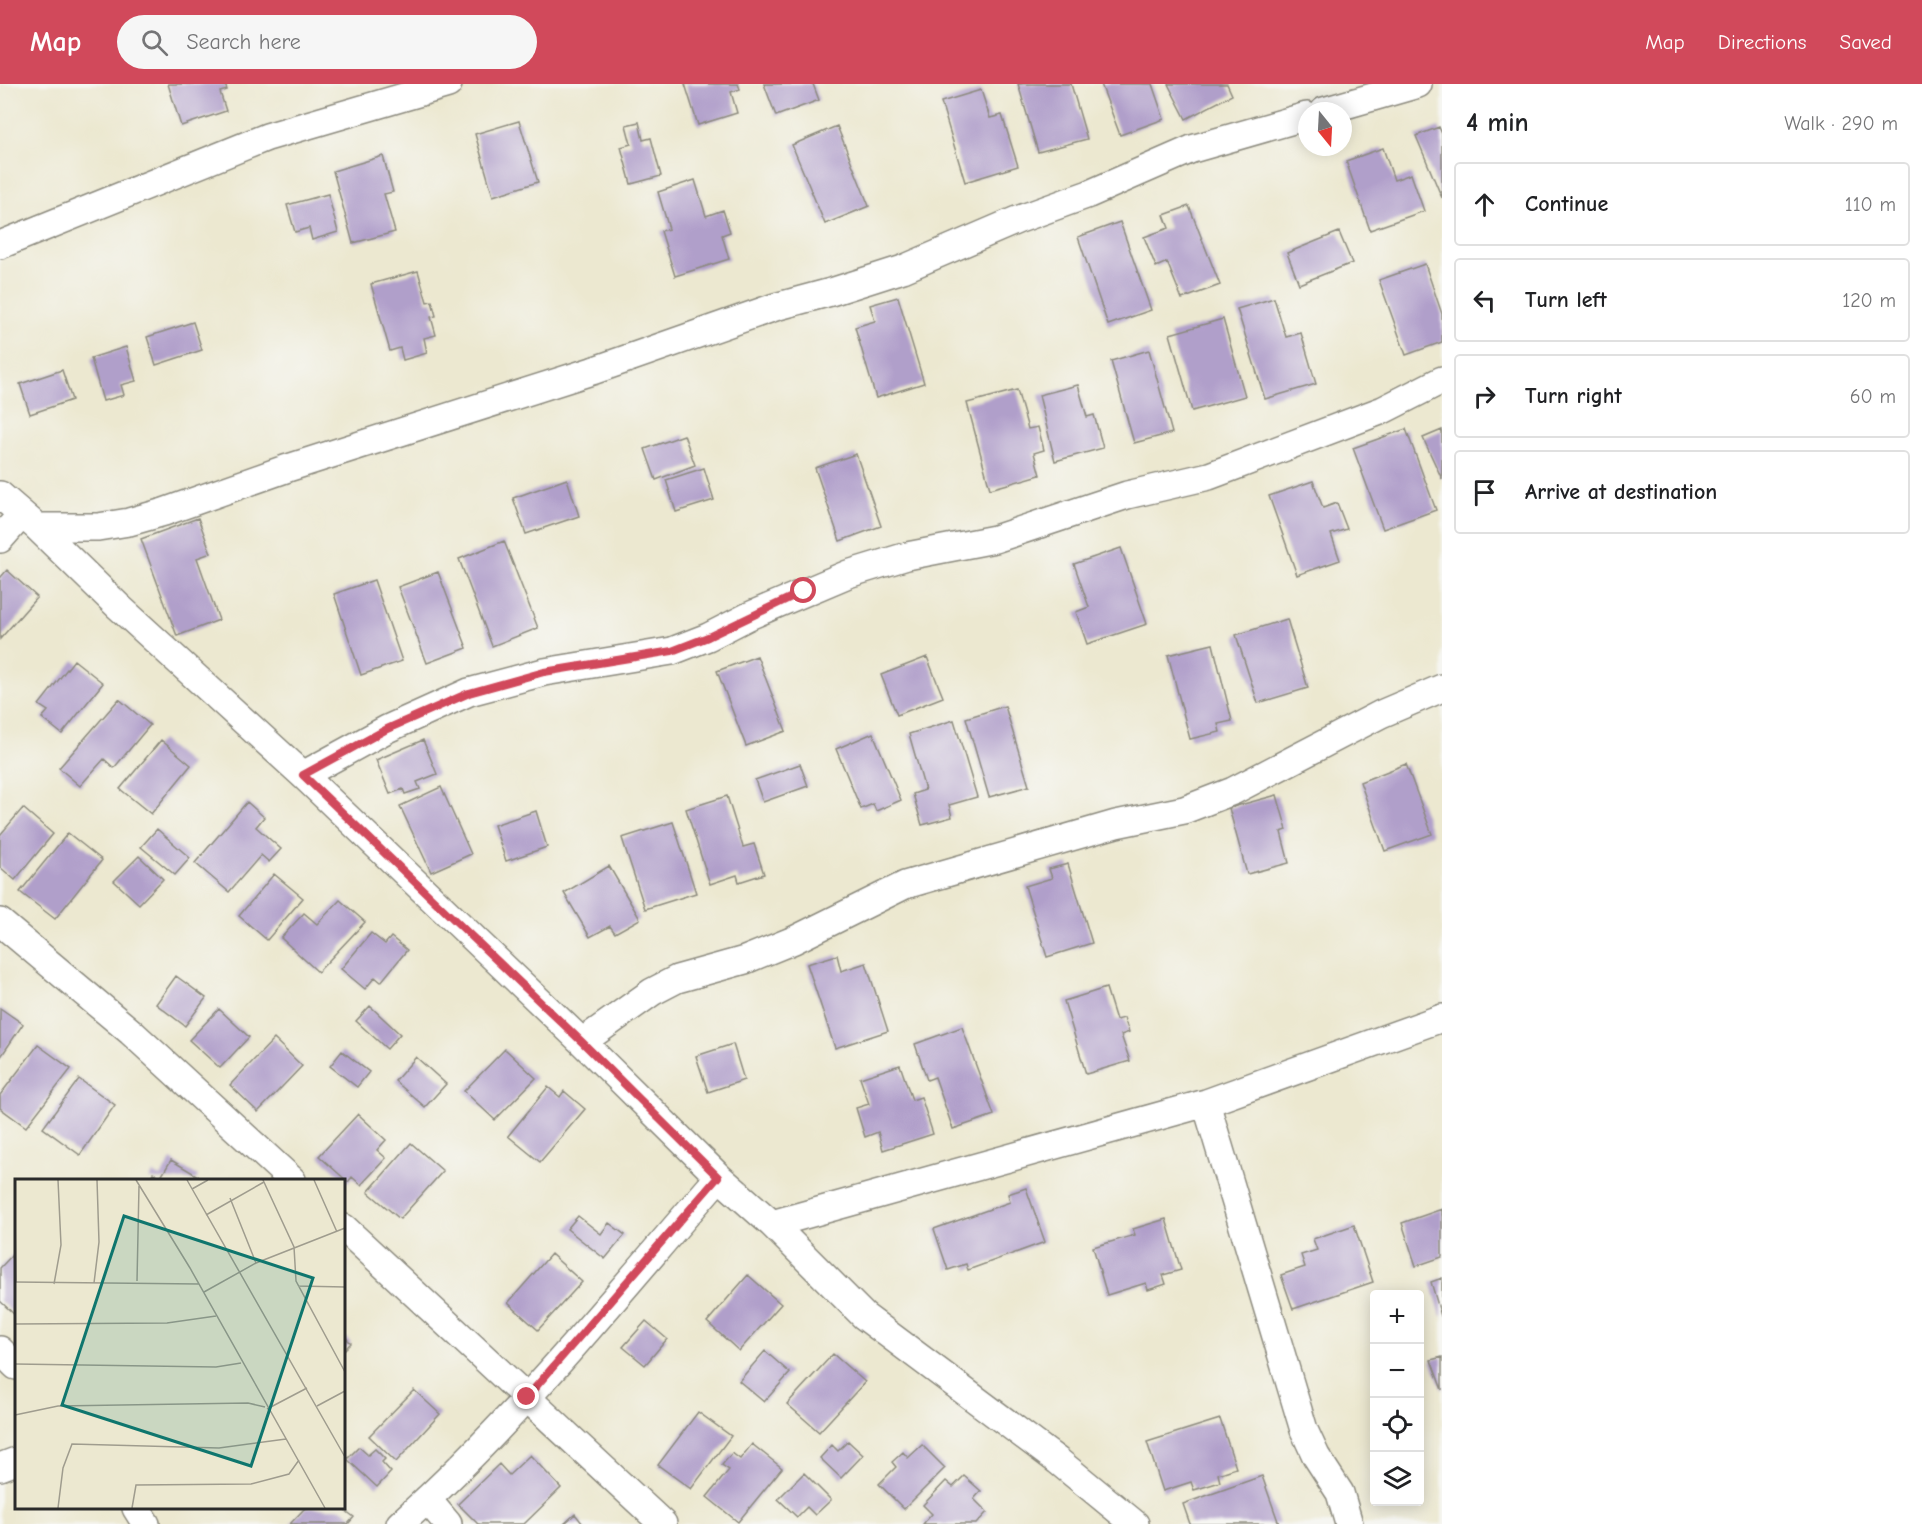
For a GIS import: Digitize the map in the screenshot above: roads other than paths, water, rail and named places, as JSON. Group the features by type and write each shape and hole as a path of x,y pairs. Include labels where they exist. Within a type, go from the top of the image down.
{"street":[{"path":"0,245 267,137 448,84"},
{"path":"1352,103 1418,84"},
{"path":"0,539 29,520 98,527 129,522 164,512 288,468 592,371 775,307 903,269 1017,220 1089,194 1192,149 1298,119"},
{"path":"303,775 387,729 469,693 544,672 672,651 848,574 907,556 995,539 1127,495 1209,476 1383,410 1442,380"},
{"path":"0,495 303,775 582,1042 718,1177 772,1224 864,1316 1058,1461 1135,1524"},
{"path":"582,1042 652,992 677,979 745,960 794,940 905,885 1116,824 1184,810 1233,791 1382,714 1442,688"},
{"path":"0,922 131,1032 291,1179"},
{"path":"772,1224 1206,1103 1442,1018"},
{"path":"1206,1103 1304,1430 1316,1456 1340,1493 1349,1524"},
{"path":"399,1524 427,1499 527,1397 718,1177"},
{"path":"345,1229 663,1524"},
{"path":"0,1350 15,1365"},
{"path":"0,1467 15,1461"},
{"path":"427,1499 448,1524"},
{"path":"137,1509 146,1524"}]}
